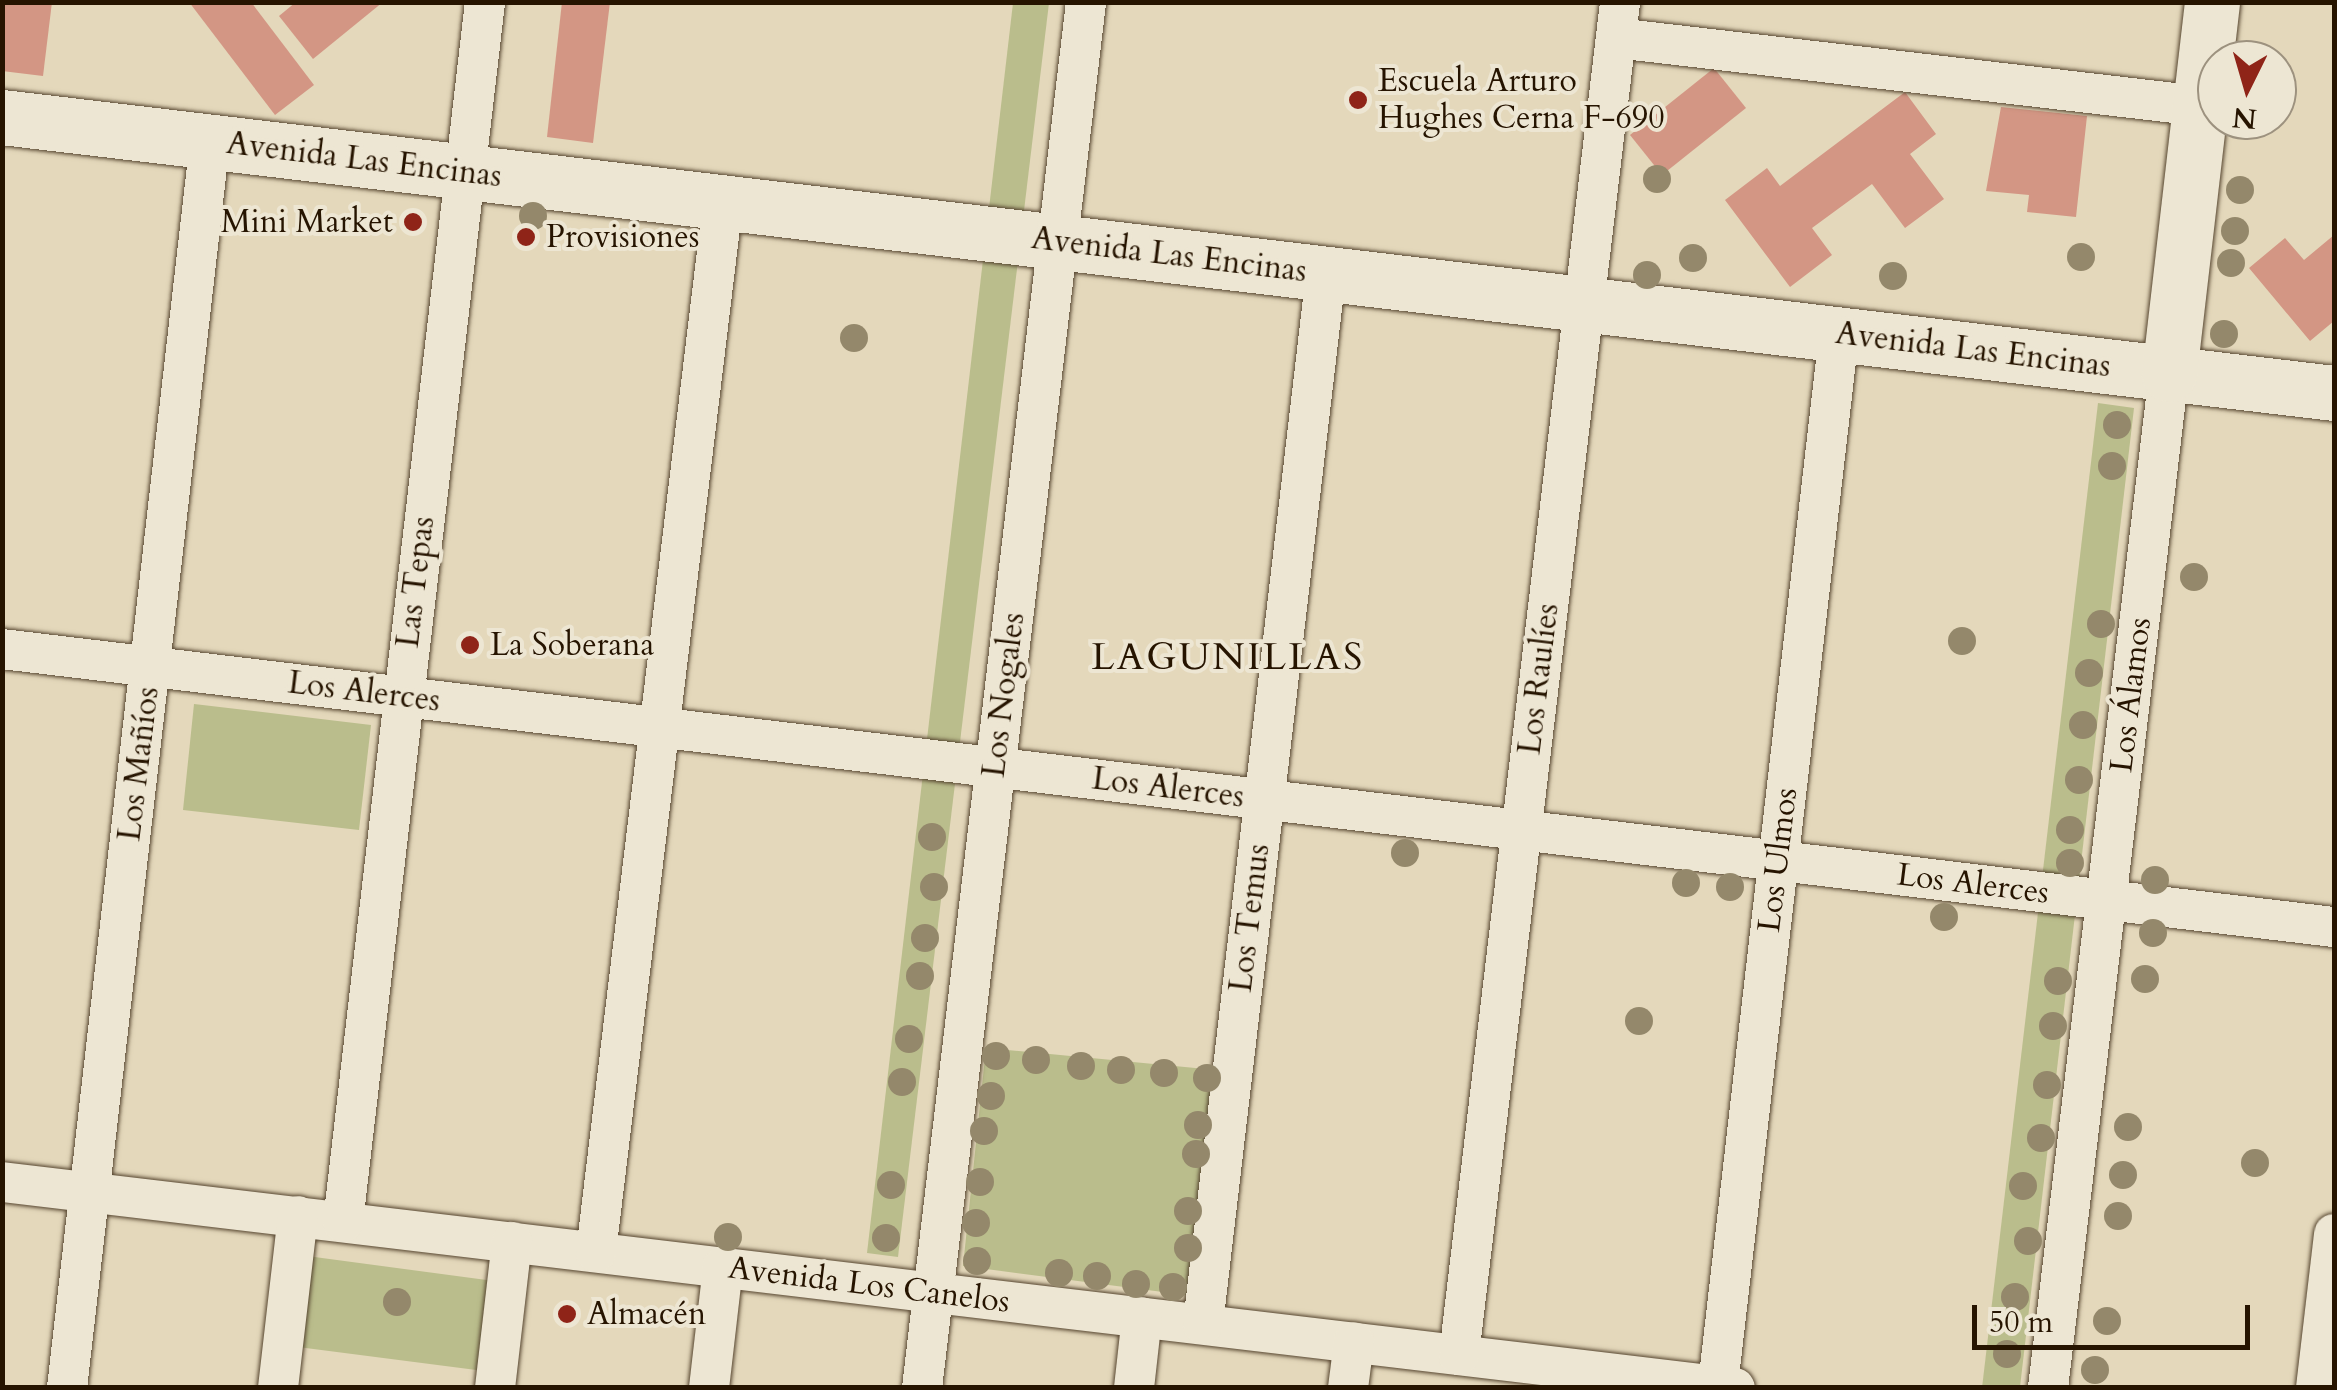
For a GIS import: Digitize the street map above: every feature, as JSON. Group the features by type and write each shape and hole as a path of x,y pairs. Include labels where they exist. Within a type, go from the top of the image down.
{"street":[{"name":"Las Tepas","path":"343,1222 485,2"},
{"name":"Los Nogales","path":"922,1388 1086,2"},
{"name":"Los Álamos","path":"2208,40 2212,2"},
{"path":"1618,20 2197,106"},
{"name":"Los Raulíes","path":"1459,1354 1618,20"},
{"name":"Avenida Las Encinas","path":"2,117 2334,394"},
{"name":"Los Álamos","path":"2048,1388 2197,132"},
{"name":"Los Mañíos","path":"67,1388 210,141"},
{"path":"596,1252 723,202"},
{"name":"Los Temus","path":"1202,1324 1326,273"},
{"name":"Los Ulmos","path":"1726,1386 1778,860 1839,334"},
{"name":"Los Alerces","path":"2,649 2334,926"},
{"name":"Avenida Los Canelos","path":"2,1182 1459,1354 1558,1377 1726,1386"},
{"path":"278,1388 298,1216"},
{"path":"2316,1388 2334,1234"},
{"path":"494,1388 512,1242"},
{"path":"709,1388 723,1267"},
{"path":"1134,1388 1142,1317"},
{"path":"1348,1388 1354,1342"}],"green space":[{"path":"1013,3 1049,3 898,1257 867,1253"},
{"path":"2098,403 2134,408 2020,1387 1982,1388"},
{"path":"194,704 371,725 359,830 183,810"},
{"path":"986,1048 1216,1070 1186,1295 963,1266"},
{"path":"307,1256 494,1281 484,1371 298,1347"}],"building":[{"path":"3,2 52,2 43,76 2,71"},
{"path":"189,2 251,2 314,85 275,115"},
{"path":"296,2 383,2 313,59 279,16"},
{"path":"562,2 610,2 593,143 547,137"},
{"path":"1714,68 1746,108 1662,175 1630,135"},
{"path":"1905,92 1936,134 1910,154 1944,199 1905,228 1872,184 1812,228 1832,255 1790,287 1725,200 1767,168 1780,186"},
{"path":"2001,107 2087,116 2076,217 2027,212 2029,195 1986,191"},
{"path":"2334,235 2334,321 2310,341 2249,268 2285,238 2304,260"}],"place":[{"name":"Escuela Arturo Hughes Cerna F-690","path":"1358,100"},
{"name":"Mini Market","path":"413,222"},
{"name":"Provisiones","path":"526,237"},
{"name":"La Soberana","path":"470,645"},
{"name":"Almacén","path":"567,1314"}],"district":[{"name":"LAGUNILLAS","path":"1228,658"}]}
